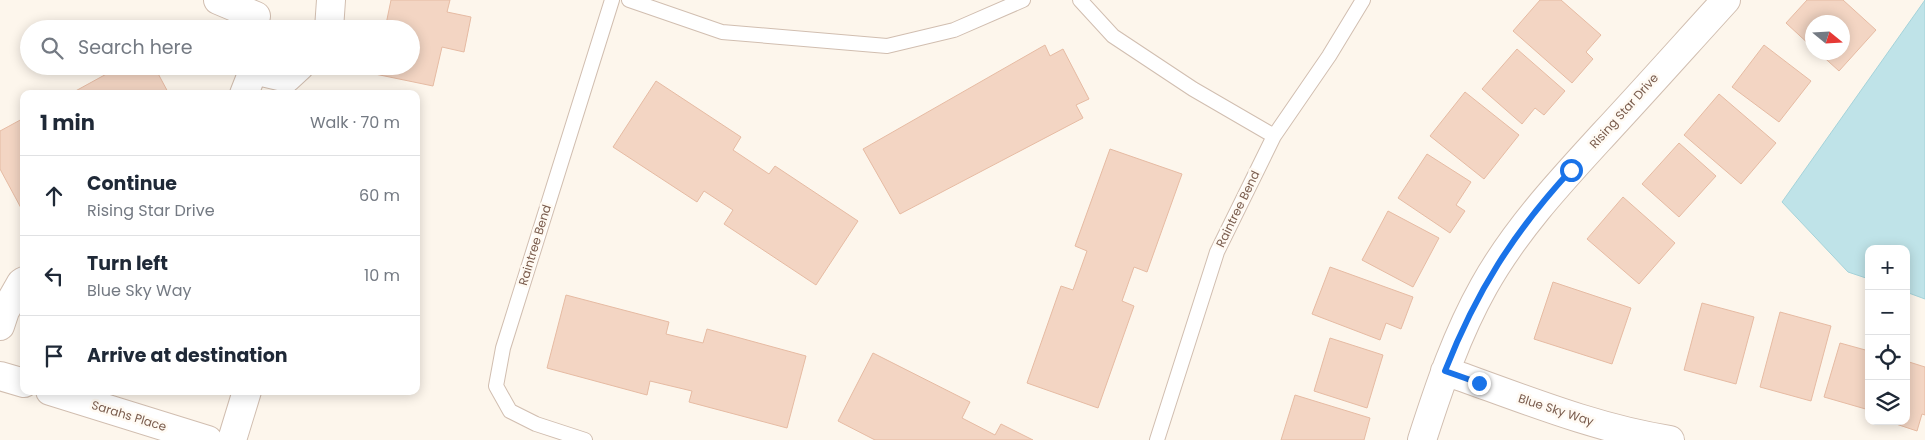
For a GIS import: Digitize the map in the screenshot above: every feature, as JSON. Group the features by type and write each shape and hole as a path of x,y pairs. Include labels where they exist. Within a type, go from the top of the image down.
{"street":[{"path":"218,0 257,15"},
{"path":"330,20 331,0"},
{"name":"Rising Star Drive","path":"1422,440 1445,371 1469,316 1484,285 1521,230 1558,184 1726,0"},
{"path":"251,77 287,78 290,75"},
{"path":"0,326 5,311 16,290"},
{"name":"Blue Sky Way","path":"1445,371 1574,416 1630,432 1670,440"},
{"path":"0,376 20,382"},
{"name":"Sarahs Place","path":"63,395 208,440"},
{"path":"232,440 247,395"}],"lane":[{"name":"Raintree Bend","path":"585,440 536,424 510,411 496,386 503,348 612,0"},
{"path":"629,0 722,32 887,46 954,30 1022,0"},
{"path":"1080,0 1113,36 1193,89 1274,136"},
{"name":"Raintree Bend","path":"1157,440 1217,252 1274,136 1329,56 1363,0"}],"water":[{"path":"1925,0 1925,299 1910,293 1910,245 1865,245 1865,278 1848,272 1782,202"}],"building":[{"path":"391,0 450,0 447,12 471,17 464,52 442,47 433,86 380,75 420,75 420,20 387,20"},
{"path":"1540,0 1561,0 1601,35 1586,52 1593,59 1572,83 1513,31"},
{"path":"1807,0 1843,0 1876,30 1850,59 1850,15 1805,15 1805,41 1786,23"},
{"path":"1045,45 1050,56 1063,49 1089,99 1076,105 1083,118 900,214 863,149"},
{"path":"1764,45 1811,81 1779,122 1732,87"},
{"path":"1517,49 1565,91 1544,115 1535,108 1522,124 1482,89"},
{"path":"1827,60 1849,60 1839,71"},
{"path":"105,75 159,75 167,90 77,90"},
{"path":"656,81 741,137 733,150 769,174 775,166 858,221 816,285 724,224 733,210 704,191 697,202 613,147"},
{"path":"1465,92 1519,135 1484,179 1430,136"},
{"path":"1719,94 1776,143 1741,184 1684,135"},
{"path":"20,120 20,206 0,169 0,131"},
{"path":"1679,143 1716,176 1679,217 1642,184"},
{"path":"1110,149 1182,174 1147,272 1134,267 1122,301 1134,306 1098,408 1027,383 1061,286 1073,290 1087,251 1075,246"},
{"path":"1427,154 1471,182 1456,205 1465,211 1450,233 1398,198"},
{"path":"1623,197 1675,243 1639,284 1587,239"},
{"path":"1388,211 1439,238 1413,287 1362,260"},
{"path":"1330,267 1413,297 1401,329 1386,323 1380,340 1312,314"},
{"path":"1553,282 1631,308 1612,364 1534,339"},
{"path":"566,295 669,322 666,334 703,343 707,329 806,356 787,428 689,402 692,391 650,381 647,395 547,368"},
{"path":"1702,303 1754,317 1736,384 1684,370"},
{"path":"1780,312 1831,326 1811,401 1760,387"},
{"path":"1330,338 1383,355 1367,408 1314,391"},
{"path":"1840,343 1865,350 1865,409 1824,397"},
{"path":"873,353 970,402 962,418 995,435 1001,424 1033,440 875,440 838,421"},
{"path":"1910,362 1925,367 1925,415 1922,414 1917,431 1899,425 1910,425"},
{"path":"1295,395 1370,418 1364,440 1281,440"}],"route":[{"path":"1479,383 1445,371 1456,343 1484,285 1502,256 1540,206 1571,170"}]}
